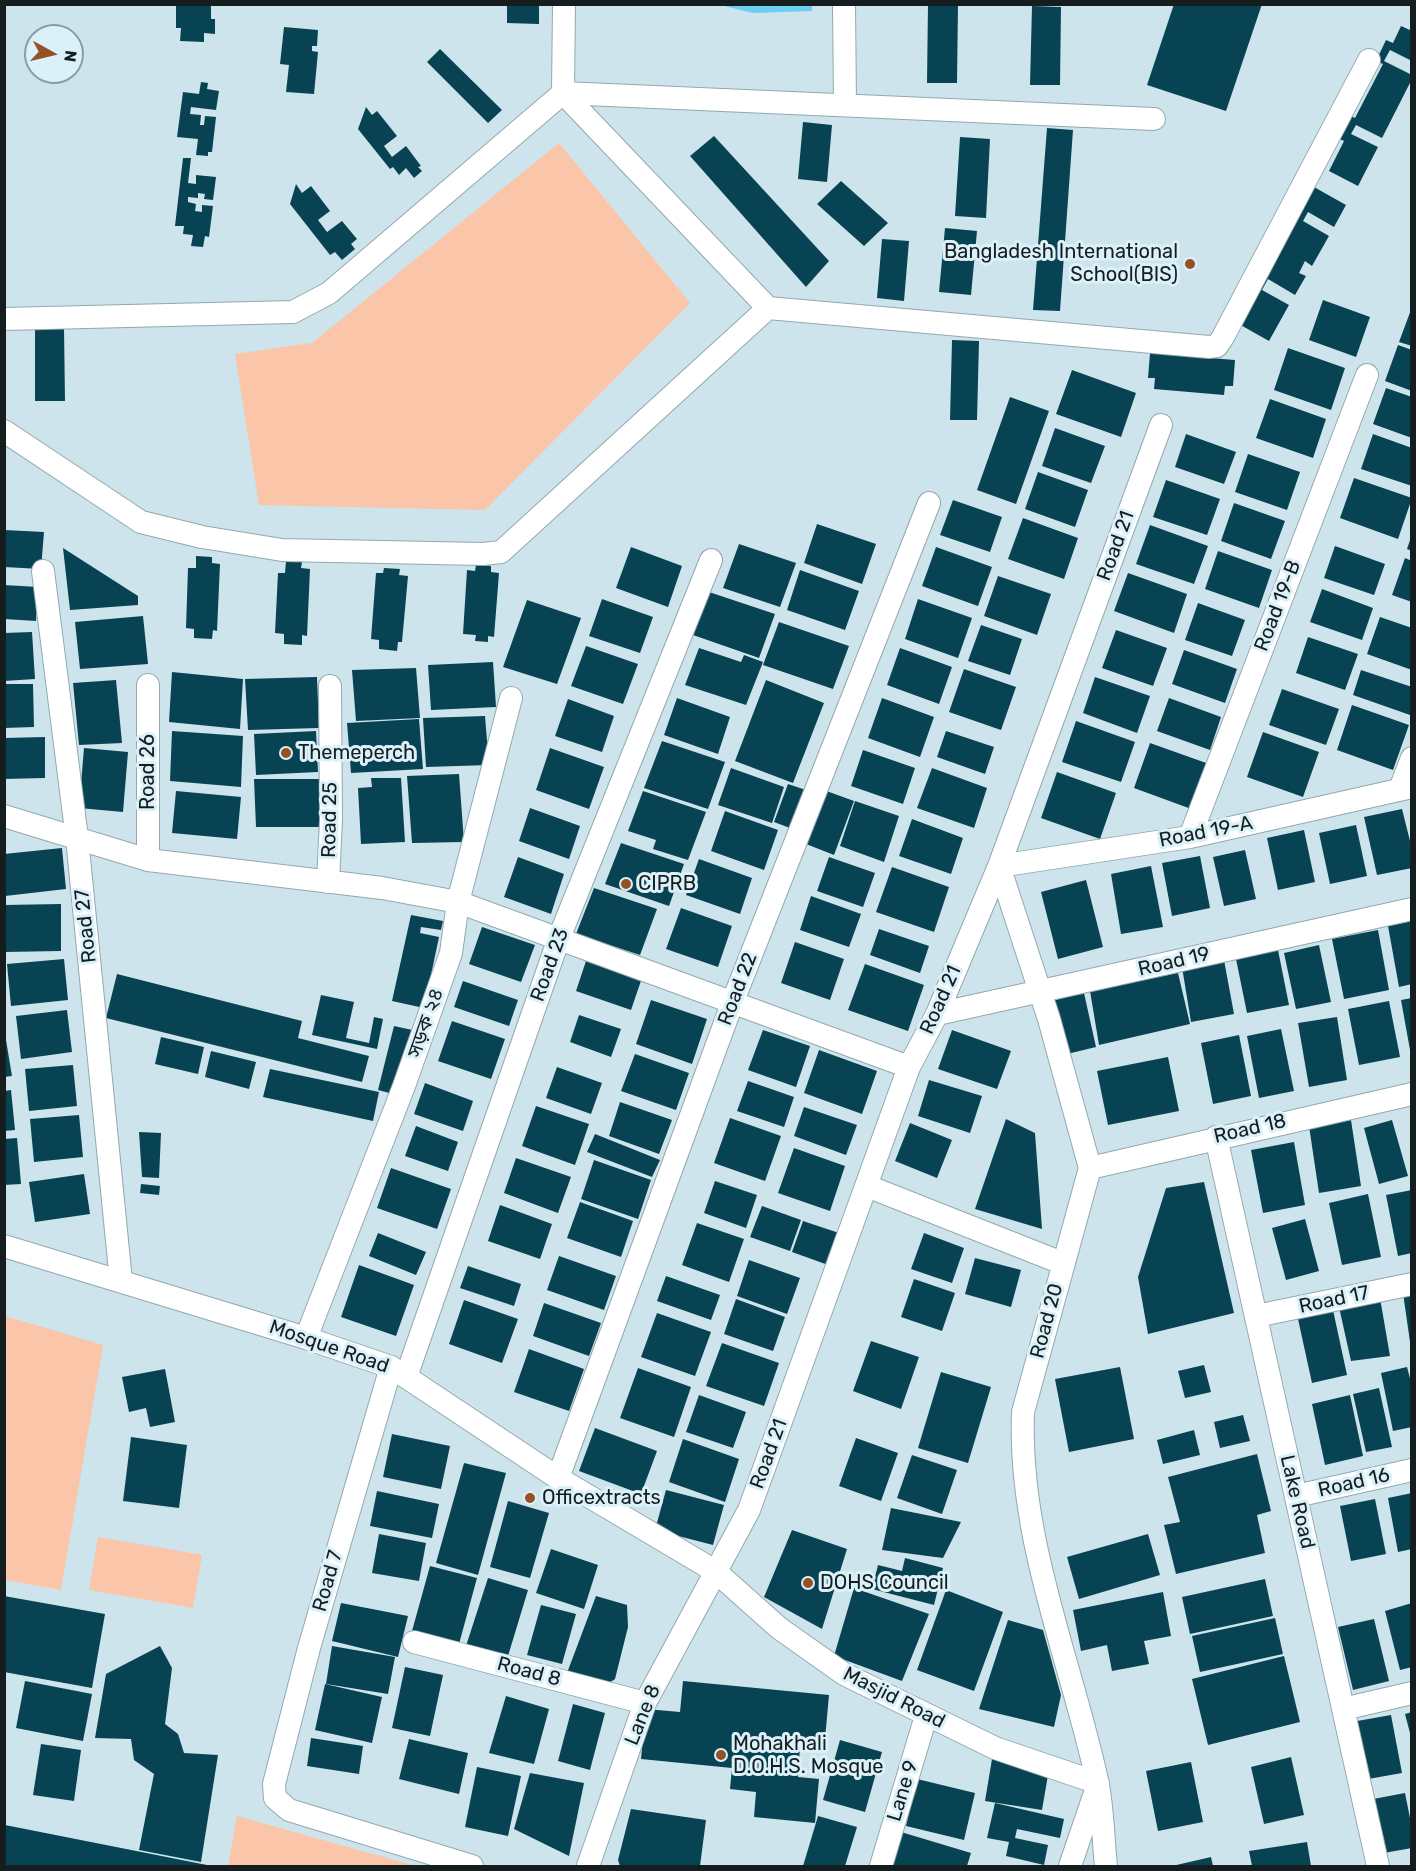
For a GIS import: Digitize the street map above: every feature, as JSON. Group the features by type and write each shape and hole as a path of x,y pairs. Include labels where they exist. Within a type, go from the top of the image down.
{"street":[{"path":"564,4 563,93 768,308 1217,346 1369,60"},
{"path":"844,4 845,105"},
{"path":"4,319 293,312 329,293 563,93 1154,118"},
{"path":"4,431 141,522 192,534 282,550 483,554 501,552 768,308"},
{"name":"Road 19-B","path":"1190,837 1367,375"},
{"name":"Road 21","path":"715,1571 748,1510 909,1067 937,1014 999,866 1161,424"},
{"name":"Road 22","path":"558,1478 733,1001 929,503"},
{"name":"Road 23","path":"399,1372 559,938 711,560"},
{"name":"Road 27","path":"43,571 77,838 121,1281"},
{"name":"Road 26","path":"148,685 148,860"},
{"name":"Road 25","path":"328,882 331,820 330,686"},
{"name":"সড়ক ২৪","path":"306,1338 404,1086 451,953 458,902 511,698"},
{"path":"1406,788 1412,758"},
{"name":"Road 19-A","path":"999,866 1190,837 1406,788"},
{"path":"4,816 148,860 328,882 458,902 909,1067"},
{"path":"999,866 1039,992 1090,1168"},
{"name":"Road 19","path":"937,1014 1412,909"},
{"name":"Road 18","path":"1090,1168 1216,1137 1412,1094"},
{"name":"Lake Road","path":"1216,1137 1378,1866"},
{"name":"Road 20","path":"1090,1168 1062,1263 1023,1412 1022,1443 1029,1518 1098,1783 1106,1866"},
{"path":"867,1185 1062,1263"},
{"name":"Mosque Road","path":"4,1246 306,1338 399,1372 558,1478 715,1571"},
{"name":"Road 17","path":"1256,1316 1412,1284"},
{"name":"Road 7","path":"399,1372 309,1648 274,1784 275,1797 289,1810 472,1866"},
{"name":"Road 16","path":"1296,1496 1412,1470"},
{"name":"Lane 8","path":"588,1866 645,1703 715,1571"},
{"name":"Masjid Road","path":"715,1571 779,1628 844,1674 926,1716 996,1748 1098,1783"},
{"name":"Road 8","path":"414,1641 645,1703"},
{"path":"1343,1709 1412,1694"},
{"name":"Lane 9","path":"881,1866 926,1716"},
{"path":"1071,1866 1098,1783"}],"shaded area":[{"path":"559,143 690,303 485,510 259,505 235,354 312,343"},
{"path":"5,1316 103,1345 61,1590 5,1580"},
{"path":"98,1537 202,1555 193,1608 89,1590"},
{"path":"237,1816 416,1866 228,1866"}],"water":[{"path":"720,5 812,5 812,11 753,13"}],"building":[{"path":"176,4 211,4 211,19 215,19 215,34 204,33 204,42 180,41 181,28 176,28"},
{"path":"507,4 539,4 539,24 507,23"},
{"path":"928,4 958,4 957,83 927,83"},
{"path":"1174,4 1262,4 1226,111 1147,85"},
{"path":"1032,6 1061,7 1060,85 1030,85"},
{"path":"1401,26 1412,31 1412,61 1390,50 1384,61 1412,75 1412,79 1382,138 1356,125 1351,134 1378,147 1358,186 1329,171 1344,141 1335,137 1346,114 1355,118 1383,64 1376,61 1386,40 1393,43"},
{"path":"284,27 318,30 317,46 312,46 312,51 318,52 314,94 286,92 289,65 280,64"},
{"path":"440,49 502,110 488,123 427,62"},
{"path":"201,82 208,83 207,89 219,91 216,110 191,107 190,114 201,115 200,125 204,125 205,116 216,117 212,152 208,152 208,156 196,155 198,139 177,137 183,92 199,94"},
{"path":"366,107 372,115 377,111 397,136 384,146 392,157 406,146 421,166 418,167 422,171 414,178 406,168 399,175 393,167 390,169 358,129"},
{"path":"803,122 832,125 827,182 798,179"},
{"path":"1047,128 1073,130 1060,311 1033,310"},
{"path":"714,136 829,261 806,287 690,156"},
{"path":"960,137 990,139 986,218 955,216"},
{"path":"183,158 191,158 188,183 196,184 196,175 216,177 213,200 204,199 205,194 198,193 198,198 188,197 188,202 196,204 195,211 202,212 202,205 213,206 209,237 205,236 203,247 191,246 193,235 183,234 184,226 175,226"},
{"path":"841,181 888,223 864,246 817,204"},
{"path":"296,184 302,193 311,186 330,211 318,220 327,232 342,221 357,239 351,244 355,249 342,260 335,252 330,255 290,204"},
{"path":"1314,187 1346,205 1334,227 1308,212 1303,221 1329,236 1312,266 1305,261 1299,273 1306,276 1295,295 1268,279 1262,290 1289,305 1269,341 1237,323"},
{"path":"945,228 977,231 971,295 939,292"},
{"path":"882,239 909,241 904,301 877,298"},
{"path":"1323,300 1370,317 1356,357 1309,340"},
{"path":"1412,307 1412,346 1399,342"},
{"path":"35,328 64,328 65,401 35,401"},
{"path":"952,340 979,341 977,420 950,420"},
{"path":"1398,345 1412,350 1412,391 1385,381"},
{"path":"1288,348 1345,368 1331,410 1274,390"},
{"path":"1150,353 1235,360 1233,386 1225,386 1224,395 1154,389 1155,378 1148,378"},
{"path":"1072,370 1136,393 1121,437 1056,414"},
{"path":"1386,388 1412,397 1412,438 1373,424"},
{"path":"1010,397 1049,411 1016,504 977,490"},
{"path":"1270,399 1326,419 1313,458 1256,438"},
{"path":"1055,428 1105,446 1091,483 1042,466"},
{"path":"1186,434 1236,452 1224,484 1175,467"},
{"path":"1373,434 1412,448 1412,486 1361,469"},
{"path":"1248,454 1300,472 1287,510 1235,492"},
{"path":"1038,472 1088,490 1075,527 1025,509"},
{"path":"1354,478 1412,498 1398,539 1340,518"},
{"path":"1166,480 1220,499 1207,535 1153,517"},
{"path":"953,500 1002,517 990,552 940,535"},
{"path":"1234,503 1285,521 1271,559 1221,541"},
{"path":"1023,518 1078,538 1064,579 1008,559"},
{"path":"817,524 876,544 862,584 804,563"},
{"path":"1150,525 1208,546 1194,584 1136,564"},
{"path":"4,530 44,532 41,569 4,567"},
{"path":"1412,537 1412,551 1407,549"},
{"path":"739,544 796,563 780,607 723,588"},
{"path":"1335,546 1385,564 1374,595 1324,578"},
{"path":"631,547 682,566 668,607 616,588"},
{"path":"936,547 992,567 978,606 922,586"},
{"path":"63,548 138,596 138,605 70,610"},
{"path":"1218,551 1272,570 1259,608 1205,589"},
{"path":"196,556 212,557 212,563 220,564 217,631 213,630 212,639 194,638 194,629 186,628 188,568 196,568"},
{"path":"1405,558 1412,561 1412,602 1392,595"},
{"path":"286,561 302,562 301,568 310,569 307,636 302,635 302,645 284,644 284,634 275,633 278,573 285,573"},
{"path":"476,565 491,566 491,572 499,573 494,637 488,636 488,642 475,641 476,635 463,634 467,570 475,571"},
{"path":"384,568 400,569 399,575 408,576 402,642 398,642 397,651 379,649 379,640 371,639 376,573 383,573"},
{"path":"800,570 859,591 845,630 787,610"},
{"path":"1128,573 1187,594 1174,633 1114,611"},
{"path":"998,576 1051,594 1037,635 984,616"},
{"path":"4,585 38,587 36,621 4,619"},
{"path":"1322,589 1373,608 1362,640 1310,622"},
{"path":"709,592 775,614 759,658 693,635"},
{"path":"602,599 653,617 640,653 589,636"},
{"path":"918,599 972,618 958,658 905,639"},
{"path":"527,600 581,618 557,684 503,667"},
{"path":"1198,603 1245,620 1232,656 1185,640"},
{"path":"143,616 148,664 80,669 75,622"},
{"path":"1380,617 1412,628 1412,670 1367,654"},
{"path":"779,622 849,646 833,689 763,665"},
{"path":"981,625 1022,639 1010,675 968,661"},
{"path":"1116,630 1167,648 1153,686 1102,668"},
{"path":"32,632 35,679 4,681 4,633"},
{"path":"1308,637 1358,654 1345,690 1296,673"},
{"path":"586,646 638,664 623,704 571,686"},
{"path":"699,648 741,662 744,655 763,662 746,705 685,685"},
{"path":"900,648 952,667 939,704 887,685"},
{"path":"1184,650 1237,669 1225,703 1172,684"},
{"path":"493,662 496,707 431,710 428,665"},
{"path":"416,668 420,718 356,721 352,670"},
{"path":"964,669 1016,687 1001,730 949,712"},
{"path":"1361,670 1412,687 1410,715 1353,695"},
{"path":"172,672 243,679 240,729 169,722"},
{"path":"317,677 319,728 248,730 245,679"},
{"path":"1095,677 1150,696 1137,733 1083,713"},
{"path":"116,680 122,743 79,745 73,683"},
{"path":"766,680 824,703 793,783 735,761"},
{"path":"4,684 33,684 34,727 4,728"},
{"path":"1282,689 1339,709 1326,745 1269,725"},
{"path":"677,698 730,717 718,754 664,735"},
{"path":"882,698 934,717 920,757 868,738"},
{"path":"1169,698 1221,717 1210,750 1157,731"},
{"path":"568,699 614,716 602,752 555,736"},
{"path":"1352,705 1409,725 1393,770 1337,750"},
{"path":"485,716 489,765 426,767 423,718"},
{"path":"419,719 423,769 351,773 347,723"},
{"path":"1076,721 1135,742 1121,782 1062,762"},
{"path":"172,731 243,736 241,787 170,781"},
{"name":"Themeperch","path":"316,731 318,772 256,775 254,734"},
{"path":"946,731 994,747 985,774 937,757"},
{"path":"1263,732 1319,752 1303,797 1247,777"},
{"path":"45,737 45,778 4,779 4,738"},
{"path":"662,741 725,762 708,809 644,788"},
{"path":"1150,743 1209,764 1194,810 1134,788"},
{"path":"84,748 128,752 123,812 79,808"},
{"path":"550,748 604,767 589,809 536,790"},
{"path":"863,750 915,768 903,804 851,786"},
{"path":"731,768 784,787 772,823 718,805"},
{"path":"932,768 987,788 974,828 917,808"},
{"path":"1057,772 1116,793 1100,839 1041,818"},
{"path":"459,774 464,842 412,843 407,776"},
{"path":"371,778 401,778 405,842 361,844 358,788 372,787"},
{"path":"254,779 323,779 325,827 256,827"},
{"path":"788,784 812,792 798,831 774,822"},
{"path":"821,789 854,801 834,855 801,842"},
{"path":"176,791 241,797 237,839 172,833"},
{"path":"643,791 706,812 688,860 653,849 656,840 628,831"},
{"path":"855,801 899,816 884,862 840,846"},
{"path":"530,808 580,826 569,859 519,841"},
{"path":"1402,809 1412,849 1412,868 1377,875 1364,817"},
{"path":"725,811 778,830 764,870 711,851"},
{"path":"912,819 963,838 951,874 899,856"},
{"path":"1356,825 1367,876 1330,884 1319,833"},
{"path":"1304,830 1315,882 1278,890 1267,838"},
{"path":"621,843 684,864 669,906 605,884"},
{"path":"62,848 66,889 5,896 4,854"},
{"path":"1245,850 1256,899 1224,906 1213,857"},
{"path":"1200,856 1210,908 1172,916 1162,863"},
{"path":"518,857 564,874 551,914 504,897"},
{"path":"829,857 875,873 863,907 817,891"},
{"path":"699,859 752,878 740,914 686,895"},
{"path":"1151,866 1163,927 1121,934 1111,874"},
{"path":"892,867 949,887 934,932 876,912"},
{"path":"1086,880 1103,947 1058,959 1041,892"},
{"path":"594,888 657,909 640,955 576,934"},
{"path":"811,896 861,914 849,947 800,930"},
{"path":"61,904 61,951 4,952 4,905"},
{"path":"681,908 732,926 718,967 666,949"},
{"path":"411,915 443,921 441,930 421,927 420,933 439,937 424,1008 392,1001"},
{"path":"1412,921 1412,984 1399,987 1388,926"},
{"path":"482,927 535,945 521,982 469,964"},
{"path":"879,929 929,946 920,973 870,955"},
{"path":"1378,930 1389,990 1344,999 1332,939"},
{"path":"795,942 844,959 830,1000 781,983"},
{"path":"1319,945 1331,1002 1296,1009 1284,953"},
{"path":"1278,950 1289,1005 1247,1013 1236,959"},
{"path":"588,955 643,975 631,1010 576,991"},
{"path":"64,959 68,1000 11,1006 7,964"},
{"path":"1224,960 1234,1014 1191,1022 1182,967"},
{"path":"865,964 924,985 908,1031 848,1010"},
{"path":"1178,973 1190,1024 1099,1045 1090,991"},
{"path":"117,974 302,1021 298,1038 369,1056 362,1082 106,1018"},
{"path":"463,981 518,1000 509,1026 454,1007"},
{"path":"1084,993 1096,1047 1063,1055 1051,1001"},
{"path":"321,995 354,1002 346,1038 369,1043 374,1017 383,1019 377,1049 312,1035"},
{"path":"1412,998 1412,1050 1410,1050 1401,1000"},
{"path":"651,1000 707,1019 692,1064 636,1044"},
{"path":"1389,1001 1400,1057 1359,1065 1348,1009"},
{"path":"67,1010 72,1052 21,1059 16,1016"},
{"path":"579,1015 621,1029 611,1057 570,1042"},
{"path":"1337,1017 1347,1080 1309,1087 1298,1023"},
{"path":"452,1021 505,1039 491,1079 438,1061"},
{"path":"394,1026 417,1031 401,1096 378,1090"},
{"path":"4,1028 12,1076 4,1077"},
{"path":"1281,1029 1294,1091 1259,1098 1247,1036"},
{"path":"763,1030 810,1046 796,1087 748,1070"},
{"path":"952,1030 1011,1051 997,1089 938,1069"},
{"path":"1239,1035 1251,1096 1213,1104 1201,1043"},
{"path":"161,1037 204,1047 198,1074 155,1064"},
{"path":"819,1050 877,1071 862,1114 804,1093"},
{"path":"211,1051 256,1062 249,1089 205,1077"},
{"path":"635,1054 689,1073 676,1110 621,1091"},
{"path":"1168,1057 1179,1111 1108,1125 1097,1071"},
{"path":"73,1065 77,1106 29,1111 25,1069"},
{"path":"557,1067 602,1083 591,1114 546,1098"},
{"path":"270,1069 379,1092 373,1121 263,1097"},
{"path":"929,1080 982,1096 970,1133 918,1116"},
{"path":"748,1081 794,1097 784,1127 737,1111"},
{"path":"425,1083 473,1101 463,1131 414,1114"},
{"path":"11,1090 15,1130 4,1131 4,1091"},
{"path":"620,1102 672,1120 659,1154 609,1136"},
{"path":"536,1106 589,1124 575,1165 522,1146"},
{"path":"804,1107 857,1125 846,1155 794,1136"},
{"path":"79,1115 83,1157 34,1162 30,1119"},
{"path":"730,1118 781,1136 765,1181 714,1163"},
{"path":"1006,1119 1035,1133 1042,1229 975,1209"},
{"path":"1351,1120 1361,1186 1319,1193 1309,1126"},
{"path":"1392,1120 1408,1176 1379,1184 1364,1128"},
{"path":"910,1123 952,1140 937,1178 895,1161"},
{"path":"416,1126 458,1142 448,1171 405,1156"},
{"path":"139,1132 161,1133 159,1178 142,1177"},
{"path":"595,1134 660,1160 652,1177 587,1152"},
{"path":"17,1138 21,1184 4,1185 4,1139"},
{"path":"1294,1142 1305,1205 1263,1213 1251,1150"},
{"path":"794,1148 845,1166 830,1211 778,1193"},
{"path":"516,1158 571,1177 558,1213 504,1193"},
{"path":"594,1160 651,1180 638,1219 581,1199"},
{"path":"391,1168 451,1189 437,1229 377,1208"},
{"path":"84,1174 90,1214 35,1222 29,1182"},
{"path":"715,1181 757,1195 746,1228 704,1213"},
{"path":"1204,1182 1234,1313 1148,1334 1138,1277 1166,1188"},
{"path":"141,1184 160,1186 159,1195 140,1193"},
{"path":"1412,1190 1412,1253 1398,1256 1386,1195"},
{"path":"1368,1194 1381,1257 1342,1265 1329,1203"},
{"path":"580,1202 633,1221 621,1257 567,1238"},
{"path":"500,1205 552,1224 540,1259 488,1241"},
{"path":"762,1206 801,1220 790,1251 750,1237"},
{"path":"1305,1219 1319,1271 1286,1280 1272,1228"},
{"path":"803,1221 842,1234 831,1266 792,1252"},
{"path":"697,1223 744,1239 729,1282 682,1265"},
{"path":"378,1233 426,1252 416,1275 369,1256"},
{"path":"924,1233 964,1248 952,1283 911,1269"},
{"path":"559,1256 616,1276 604,1310 547,1290"},
{"path":"975,1258 1021,1270 1011,1307 965,1294"},
{"path":"749,1260 800,1278 787,1314 737,1296"},
{"path":"359,1265 414,1285 396,1336 341,1317"},
{"path":"468,1266 521,1284 514,1306 460,1288"},
{"path":"666,1276 720,1295 711,1320 657,1301"},
{"path":"914,1279 955,1293 942,1331 901,1317"},
{"path":"1412,1292 1412,1342 1410,1342 1403,1293"},
{"path":"1380,1298 1390,1356 1351,1361 1339,1307"},
{"path":"736,1299 785,1317 773,1351 724,1334"},
{"path":"464,1300 518,1319 502,1363 449,1344"},
{"path":"544,1303 601,1323 589,1356 533,1336"},
{"path":"1333,1310 1347,1375 1312,1383 1298,1319"},
{"path":"657,1313 711,1332 695,1376 641,1357"},
{"path":"871,1341 919,1357 901,1409 853,1391"},
{"path":"722,1343 779,1363 764,1406 706,1386"},
{"path":"529,1349 584,1369 569,1411 514,1392"},
{"path":"1204,1365 1211,1392 1185,1398 1178,1371"},
{"path":"1120,1367 1134,1439 1069,1452 1055,1379"},
{"path":"1407,1367 1412,1386 1412,1427 1393,1431 1381,1373"},
{"path":"638,1368 691,1387 674,1437 620,1418"},
{"path":"165,1369 175,1422 150,1427 146,1408 129,1412 122,1377"},
{"path":"941,1372 991,1387 968,1463 918,1448"},
{"path":"1379,1388 1392,1447 1366,1452 1353,1394"},
{"path":"699,1395 746,1412 733,1448 686,1432"},
{"path":"1350,1395 1363,1456 1325,1465 1312,1404"},
{"path":"1243,1415 1250,1441 1220,1448 1214,1422"},
{"path":"595,1428 657,1451 641,1494 579,1471"},
{"path":"1194,1430 1200,1455 1163,1464 1157,1440"},
{"path":"392,1434 450,1446 441,1489 383,1477"},
{"path":"131,1437 187,1445 179,1508 123,1501"},
{"path":"856,1438 898,1453 881,1501 839,1486"},
{"path":"683,1439 739,1459 725,1502 669,1482"},
{"path":"1257,1454 1271,1511 1257,1515 1265,1553 1176,1574 1164,1525 1180,1522 1168,1477"},
{"path":"912,1455 957,1470 942,1514 897,1498"},
{"path":"464,1463 506,1473 478,1575 436,1563"},
{"path":"666,1490 724,1505 713,1545 655,1530"},
{"path":"377,1491 439,1504 432,1538 370,1526"},
{"path":"1412,1493 1412,1549 1398,1552 1388,1498"},
{"path":"1375,1499 1386,1554 1351,1561 1340,1506"},
{"path":"508,1501 549,1513 530,1578 490,1567"},
{"path":"891,1508 961,1522 943,1558 882,1550"},
{"path":"792,1530 847,1549 822,1629 764,1597"},
{"path":"379,1534 426,1543 419,1581 372,1573"},
{"path":"1148,1534 1160,1575 1079,1599 1067,1557"},
{"path":"551,1549 598,1565 584,1609 536,1593"},
{"path":"905,1558 943,1568 934,1605 872,1589 878,1565 902,1571"},
{"path":"430,1566 477,1578 459,1644 412,1631"},
{"path":"488,1578 528,1590 508,1656 466,1646"},
{"path":"1265,1579 1273,1616 1190,1634 1182,1597"},
{"path":"854,1588 929,1614 902,1681 834,1656"},
{"path":"946,1590 1003,1612 974,1691 917,1670"},
{"path":"1163,1592 1171,1636 1144,1641 1149,1664 1112,1671 1107,1645 1081,1651 1073,1610"},
{"path":"4,1596 105,1614 92,1688 4,1672"},
{"path":"596,1596 627,1605 628,1627 615,1679 606,1685 567,1673"},
{"path":"341,1603 408,1616 398,1657 332,1641"},
{"path":"1412,1603 1412,1667 1400,1670 1385,1611"},
{"path":"541,1605 576,1614 562,1664 527,1655"},
{"path":"1275,1618 1283,1654 1200,1672 1192,1636"},
{"path":"1374,1619 1389,1681 1353,1690 1338,1627"},
{"path":"1008,1620 1043,1630 1061,1695 1054,1727 979,1709"},
{"path":"160,1646 172,1668 165,1724 178,1734 184,1753 218,1755 201,1862 139,1850 154,1774 134,1760 131,1739 95,1738 106,1674"},
{"path":"332,1646 395,1657 388,1694 326,1684"},
{"path":"1284,1656 1300,1722 1208,1745 1192,1679"},
{"path":"405,1667 443,1675 430,1736 392,1728"},
{"path":"25,1681 92,1694 83,1741 16,1728"},
{"name":"Mohakhali D.O.H.S. Mosque","path":"683,1681 829,1695 824,1750 800,1747 798,1777 819,1779 815,1823 754,1817 756,1792 730,1789 732,1768 641,1759 646,1709 680,1712"},
{"path":"325,1684 382,1697 372,1743 315,1730"},
{"path":"506,1696 549,1709 534,1764 489,1753"},
{"path":"573,1704 605,1713 590,1770 558,1761"},
{"path":"1412,1712 1412,1737 1411,1737 1405,1714"},
{"path":"1391,1715 1402,1773 1357,1781 1346,1723"},
{"path":"311,1738 363,1746 359,1774 307,1766"},
{"path":"409,1739 468,1753 459,1794 399,1779"},
{"path":"840,1740 882,1752 865,1812 823,1800"},
{"path":"41,1744 81,1750 74,1801 33,1795"},
{"path":"1291,1757 1304,1815 1264,1824 1251,1767"},
{"path":"992,1759 1049,1769 1042,1810 985,1801"},
{"path":"1191,1762 1203,1822 1158,1831 1146,1771"},
{"path":"477,1767 521,1776 508,1836 465,1827"},
{"path":"530,1773 584,1783 569,1856 514,1829"},
{"path":"917,1779 975,1793 964,1840 906,1826"},
{"path":"1405,1793 1412,1828 1412,1848 1378,1854 1368,1800"},
{"path":"995,1803 1064,1819 1060,1838 1017,1829 1015,1838 1048,1845 1044,1865 1006,1856 1009,1842 987,1838"},
{"path":"631,1809 706,1820 700,1866 620,1866 618,1860"},
{"path":"818,1816 857,1827 845,1866 803,1866"},
{"path":"5,1825 207,1865 207,1866 5,1866"},
{"path":"901,1832 971,1853 967,1866 891,1866"},
{"path":"1307,1842 1311,1866 1252,1866 1249,1851"},
{"path":"1211,1857 1213,1866 1172,1866"}],"place":[{"name":"Bangladesh International School(BIS)","path":"1190,264"},
{"name":"Themeperch","path":"286,753"},
{"name":"CIPRB","path":"626,884"},
{"name":"Officextracts","path":"530,1498"},
{"name":"DOHS Council","path":"808,1583"},
{"name":"Mohakhali D.O.H.S. Mosque","path":"721,1755"}]}
